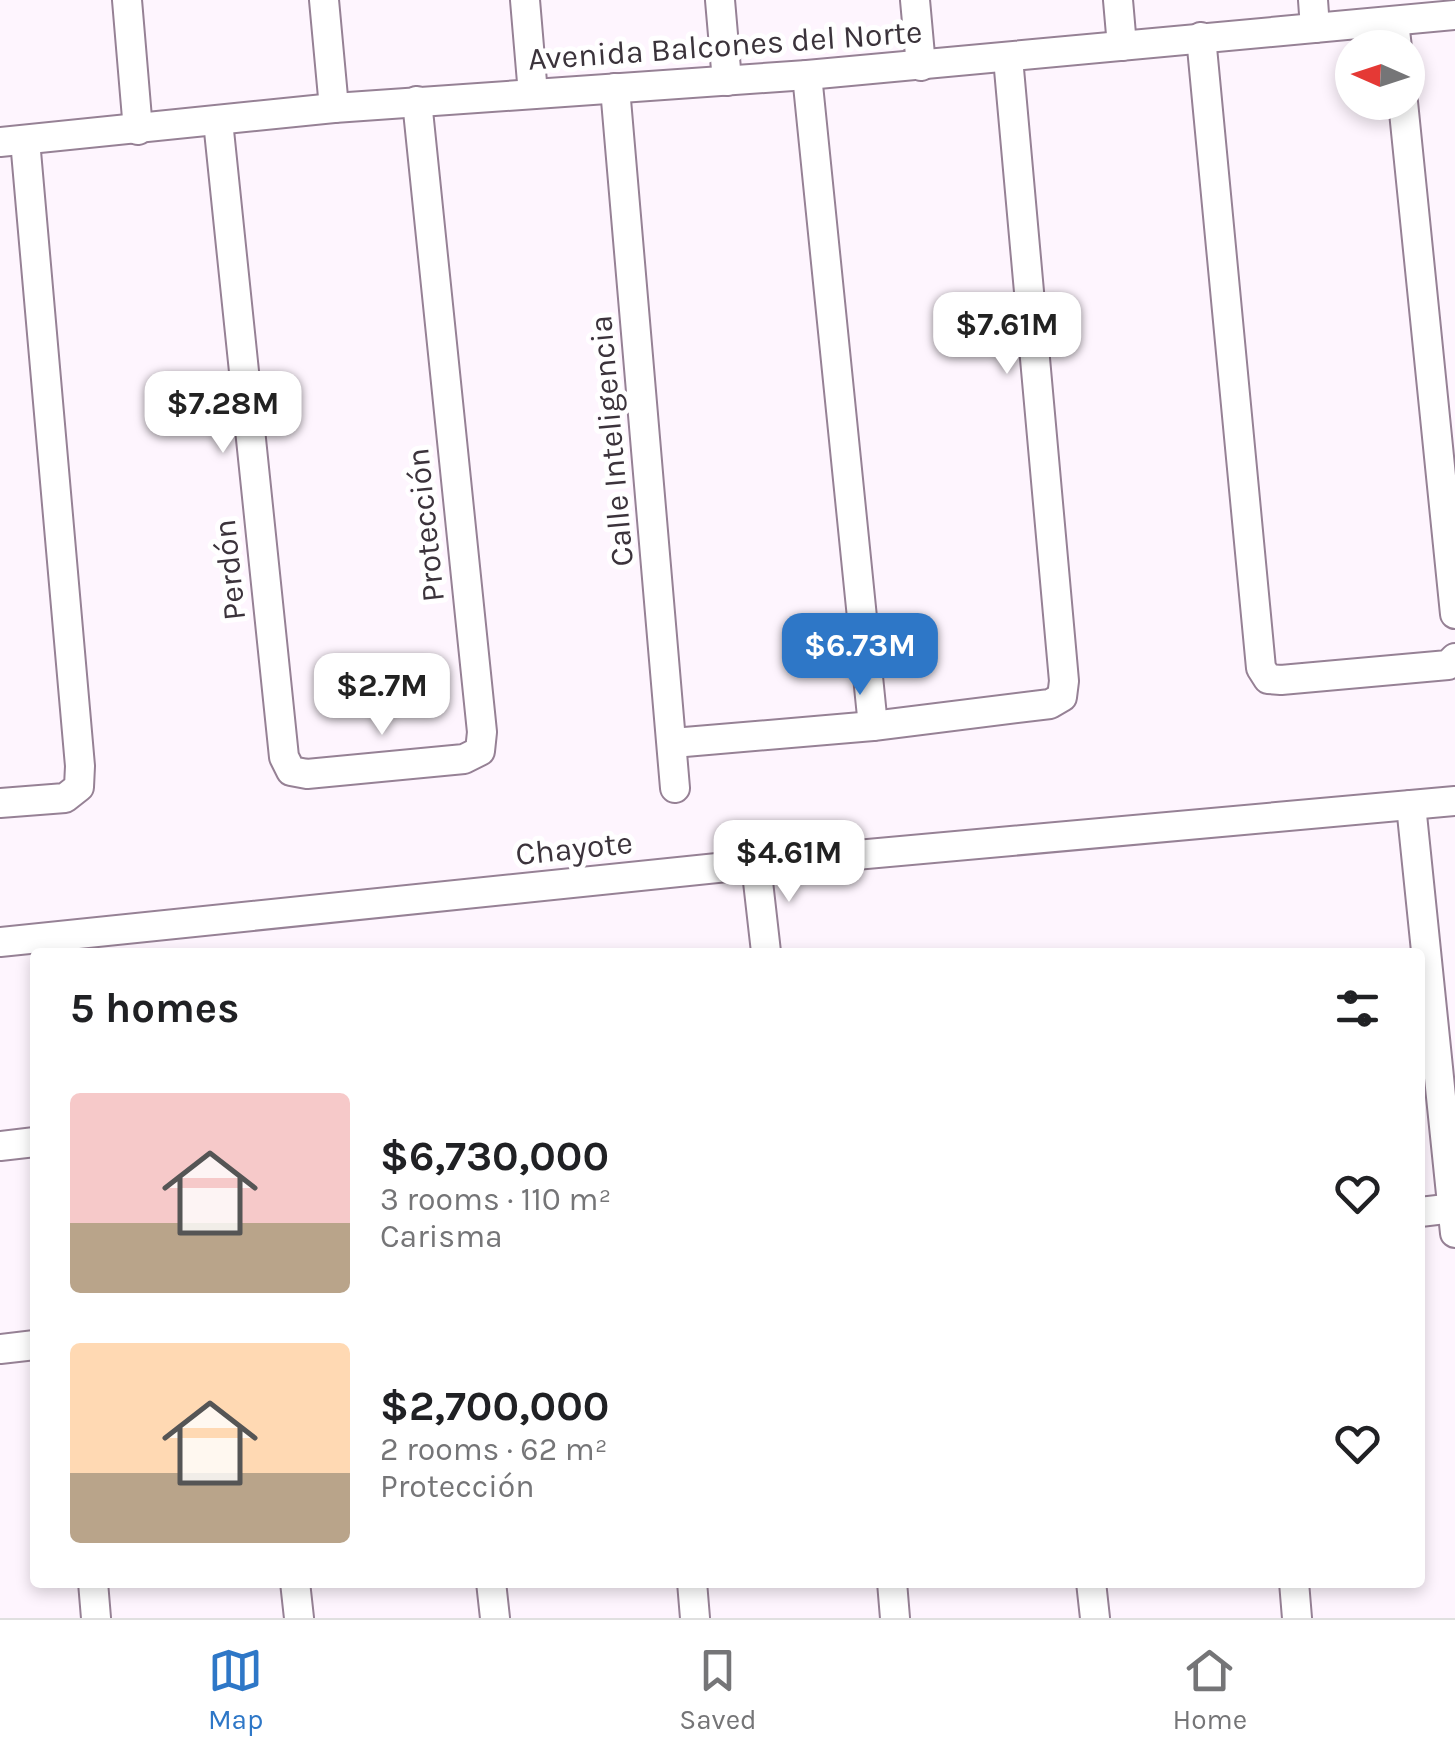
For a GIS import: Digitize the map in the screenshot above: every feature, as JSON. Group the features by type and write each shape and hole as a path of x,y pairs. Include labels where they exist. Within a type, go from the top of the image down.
{"street":[{"path":"127,0 138,130"},
{"path":"324,0 334,108"},
{"path":"524,0 533,94"},
{"path":"720,0 727,80"},
{"path":"915,0 921,66"},
{"path":"1118,0 1122,46"},
{"name":"Avenida Balcones del Norte","path":"12,141 416,101 1008,58 1201,37 1314,14 1380,30"},
{"name":"Avenida Balcones del Norte","path":"1408,30 1455,15"},
{"path":"1201,37 1261,668 1268,679 1448,665 1455,658"},
{"path":"672,743 874,726 1050,704 1062,697 1064,681 1008,58"},
{"path":"807,75 874,726"},
{"name":"Calle Inteligencia","path":"614,88 676,788"},
{"name":"Protección","path":"291,771 307,774 464,759 480,751 482,732 416,101"},
{"path":"1404,120 1455,614"},
{"name":"Perdón","path":"218,122 284,756 291,771"},
{"path":"0,803 65,798 79,787 80,766 12,141"},
{"name":"Chayote","path":"0,942 36,946 756,864 1455,800"},
{"path":"1411,805 1421,948"},
{"path":"756,864 766,948"},
{"path":"1425,1002 1454,1217 1425,1213"},
{"path":"0,1146 30,1143"},
{"path":"0,1350 30,1347"},
{"path":"94,1588 96,1618"},
{"path":"296,1588 298,1618"},
{"path":"492,1588 495,1618"},
{"path":"692,1588 695,1618"},
{"path":"892,1588 895,1618"},
{"path":"1092,1588 1095,1618"},
{"path":"1294,1588 1297,1618"}]}
